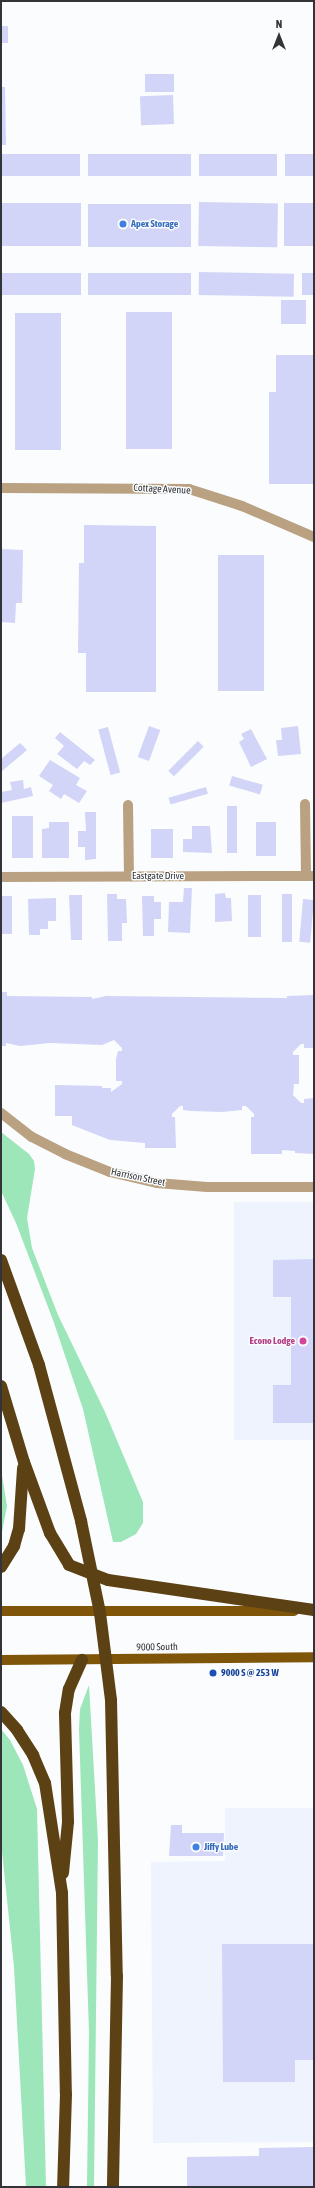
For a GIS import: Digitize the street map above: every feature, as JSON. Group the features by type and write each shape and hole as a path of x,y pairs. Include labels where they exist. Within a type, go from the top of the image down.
{"highway":[{"path":"1,1260 39,1365 81,1521 100,1613 111,1700 117,1969 113,2187"},
{"path":"1,1386 24,1462 55,1546 69,1565 81,1571 108,1580 314,1611"},
{"path":"1,1567 14,1546 19,1530 24,1462"},
{"path":"63,2187 66,2094 62,1893 68,1822 64,1713 69,1689 82,1660"},
{"path":"1,1712 17,1730 33,1755 45,1783 62,1893"}],"main road":[{"path":"1,1612 314,1611"},
{"name":"9000 South","path":"1,1660 314,1656"}],"street":[{"name":"Cottage Avenue","path":"1,488 189,489 242,506 314,537"},
{"path":"305,804 310,876"},
{"path":"128,805 129,876"},
{"name":"Eastgate Drive","path":"1,877 310,876"},
{"name":"Harrison Street","path":"1,1114 32,1137 65,1154 110,1172 157,1183 207,1187 314,1187"}],"shaded area":[{"path":"234,1202 314,1202 314,1440 234,1440"},
{"path":"225,1808 314,1808 314,2142 153,2143 151,1862 225,1861"}],"green space":[{"path":"1,1132 29,1154 34,1161 35,1169 27,1218 32,1248 58,1315 105,1412 143,1502 143,1523 136,1534 121,1542 113,1542 83,1409 53,1320 16,1223 1,1191"},
{"path":"1,1469 7,1506 1,1537"},
{"path":"89,1685 98,1841 94,2187 87,2187 89,2033 79,1729 80,1709"},
{"path":"1,1729 10,1740 23,1765 37,1809 46,2187 26,2187 14,1967 1,1842"}],"building":[{"path":"1,26 8,26 8,43 1,43"},
{"path":"145,74 174,74 174,92 145,92"},
{"path":"1,87 5,87 6,145 1,145"},
{"path":"173,95 174,124 141,125 140,96"},
{"path":"1,154 80,154 80,176 1,176"},
{"path":"88,154 191,154 191,176 88,176"},
{"path":"199,154 277,154 277,176 199,176"},
{"path":"285,154 314,154 314,176 285,176"},
{"path":"199,202 278,203 277,247 198,246"},
{"path":"1,203 81,203 81,246 1,246"},
{"path":"284,203 314,203 314,246 284,246"},
{"path":"88,204 191,204 191,247 88,247"},
{"path":"199,272 294,274 294,297 199,295"},
{"path":"1,273 81,273 81,295 1,295"},
{"path":"88,273 191,273 191,295 88,295"},
{"path":"302,273 314,273 314,295 302,295"},
{"path":"281,300 306,300 306,324 281,324"},
{"path":"126,312 172,312 172,449 126,449"},
{"path":"15,313 61,313 61,450 15,450"},
{"path":"276,355 314,355 314,484 269,484 269,392 276,392"},
{"path":"84,525 156,526 156,692 86,692 86,653 78,653 79,563 84,563"},
{"path":"1,549 23,550 22,603 16,603 15,623 1,622"},
{"path":"218,555 264,555 264,691 218,691"},
{"path":"149,726 160,730 149,761 138,757"},
{"path":"298,726 301,754 278,756 276,740 282,740 281,728"},
{"path":"108,727 120,772 111,775 98,730"},
{"path":"251,729 267,759 251,767 239,742 244,739 241,734"},
{"path":"60,732 95,760 90,765 84,761 77,769 57,754 64,746 55,738"},
{"path":"198,741 204,747 174,776 168,771"},
{"path":"20,743 27,750 1,772 1,759"},
{"path":"50,760 80,778 76,785 87,791 79,803 64,794 61,799 49,791 53,785 39,776"},
{"path":"232,776 263,785 260,794 229,786"},
{"path":"23,780 24,789 31,787 33,796 1,803 1,792 12,790 10,782"},
{"path":"206,787 208,794 170,804 169,798"},
{"path":"227,806 237,806 237,853 227,853"},
{"path":"85,812 96,812 96,859 85,860 85,847 78,847 78,831 86,831"},
{"path":"12,816 33,816 33,858 12,858"},
{"path":"49,822 69,822 69,858 42,858 42,829 49,828"},
{"path":"256,822 276,822 276,856 256,856"},
{"path":"192,826 210,826 212,853 183,852 183,839 192,839"},
{"path":"151,829 173,829 173,858 151,858"},
{"path":"184,888 192,888 190,933 168,932 169,902 183,902"},
{"path":"225,893 226,898 231,898 232,921 215,922 215,894"},
{"path":"107,894 117,894 117,899 126,899 127,923 122,923 122,941 108,941"},
{"path":"282,894 292,894 292,942 282,942"},
{"path":"69,895 82,895 82,940 71,940"},
{"path":"248,895 261,895 261,937 248,937"},
{"path":"1,896 12,896 12,934 1,934"},
{"path":"142,896 154,896 154,902 161,902 161,919 154,919 154,936 143,936"},
{"path":"56,898 56,921 48,921 48,929 40,929 40,935 29,935 28,899"},
{"path":"303,899 314,900 310,943 299,942"},
{"path":"1,992 7,992 7,996 92,997 92,999 106,996 287,998 287,996 314,995 314,1048 304,1048 304,1044 301,1044 293,1052 293,1055 299,1055 299,1084 294,1084 293,1095 301,1103 304,1103 304,1099 314,1098 314,1154 295,1153 295,1151 282,1150 282,1154 251,1154 251,1117 254,1117 254,1114 246,1106 242,1106 242,1110 222,1112 183,1110 183,1106 180,1106 172,1114 172,1117 175,1117 176,1148 145,1148 145,1143 110,1140 72,1125 72,1116 55,1116 55,1085 102,1086 102,1088 111,1088 111,1092 122,1084 122,1081 116,1081 116,1059 118,1051 122,1051 122,1048 114,1040 102,1045 50,1043 20,1046 6,1043 6,1046 1,1046"},
{"name":"Econo Lodge","path":"314,1259 314,1423 273,1423 273,1385 291,1385 291,1297 273,1297 273,1260"},
{"name":"Jiffy Lube","path":"171,1825 182,1825 182,1833 224,1833 223,1856 169,1856"},
{"path":"222,1944 314,1944 314,2060 295,2060 295,2082 223,2082"},
{"path":"314,2147 314,2187 187,2187 187,2157 259,2156 259,2148"}],"place":[{"name":"Apex Storage","path":"123,224"},
{"name":"Econo Lodge","path":"303,1341"},
{"name":"9000 S @ 253 W","path":"213,1673"},
{"name":"Jiffy Lube","path":"196,1847"}]}
